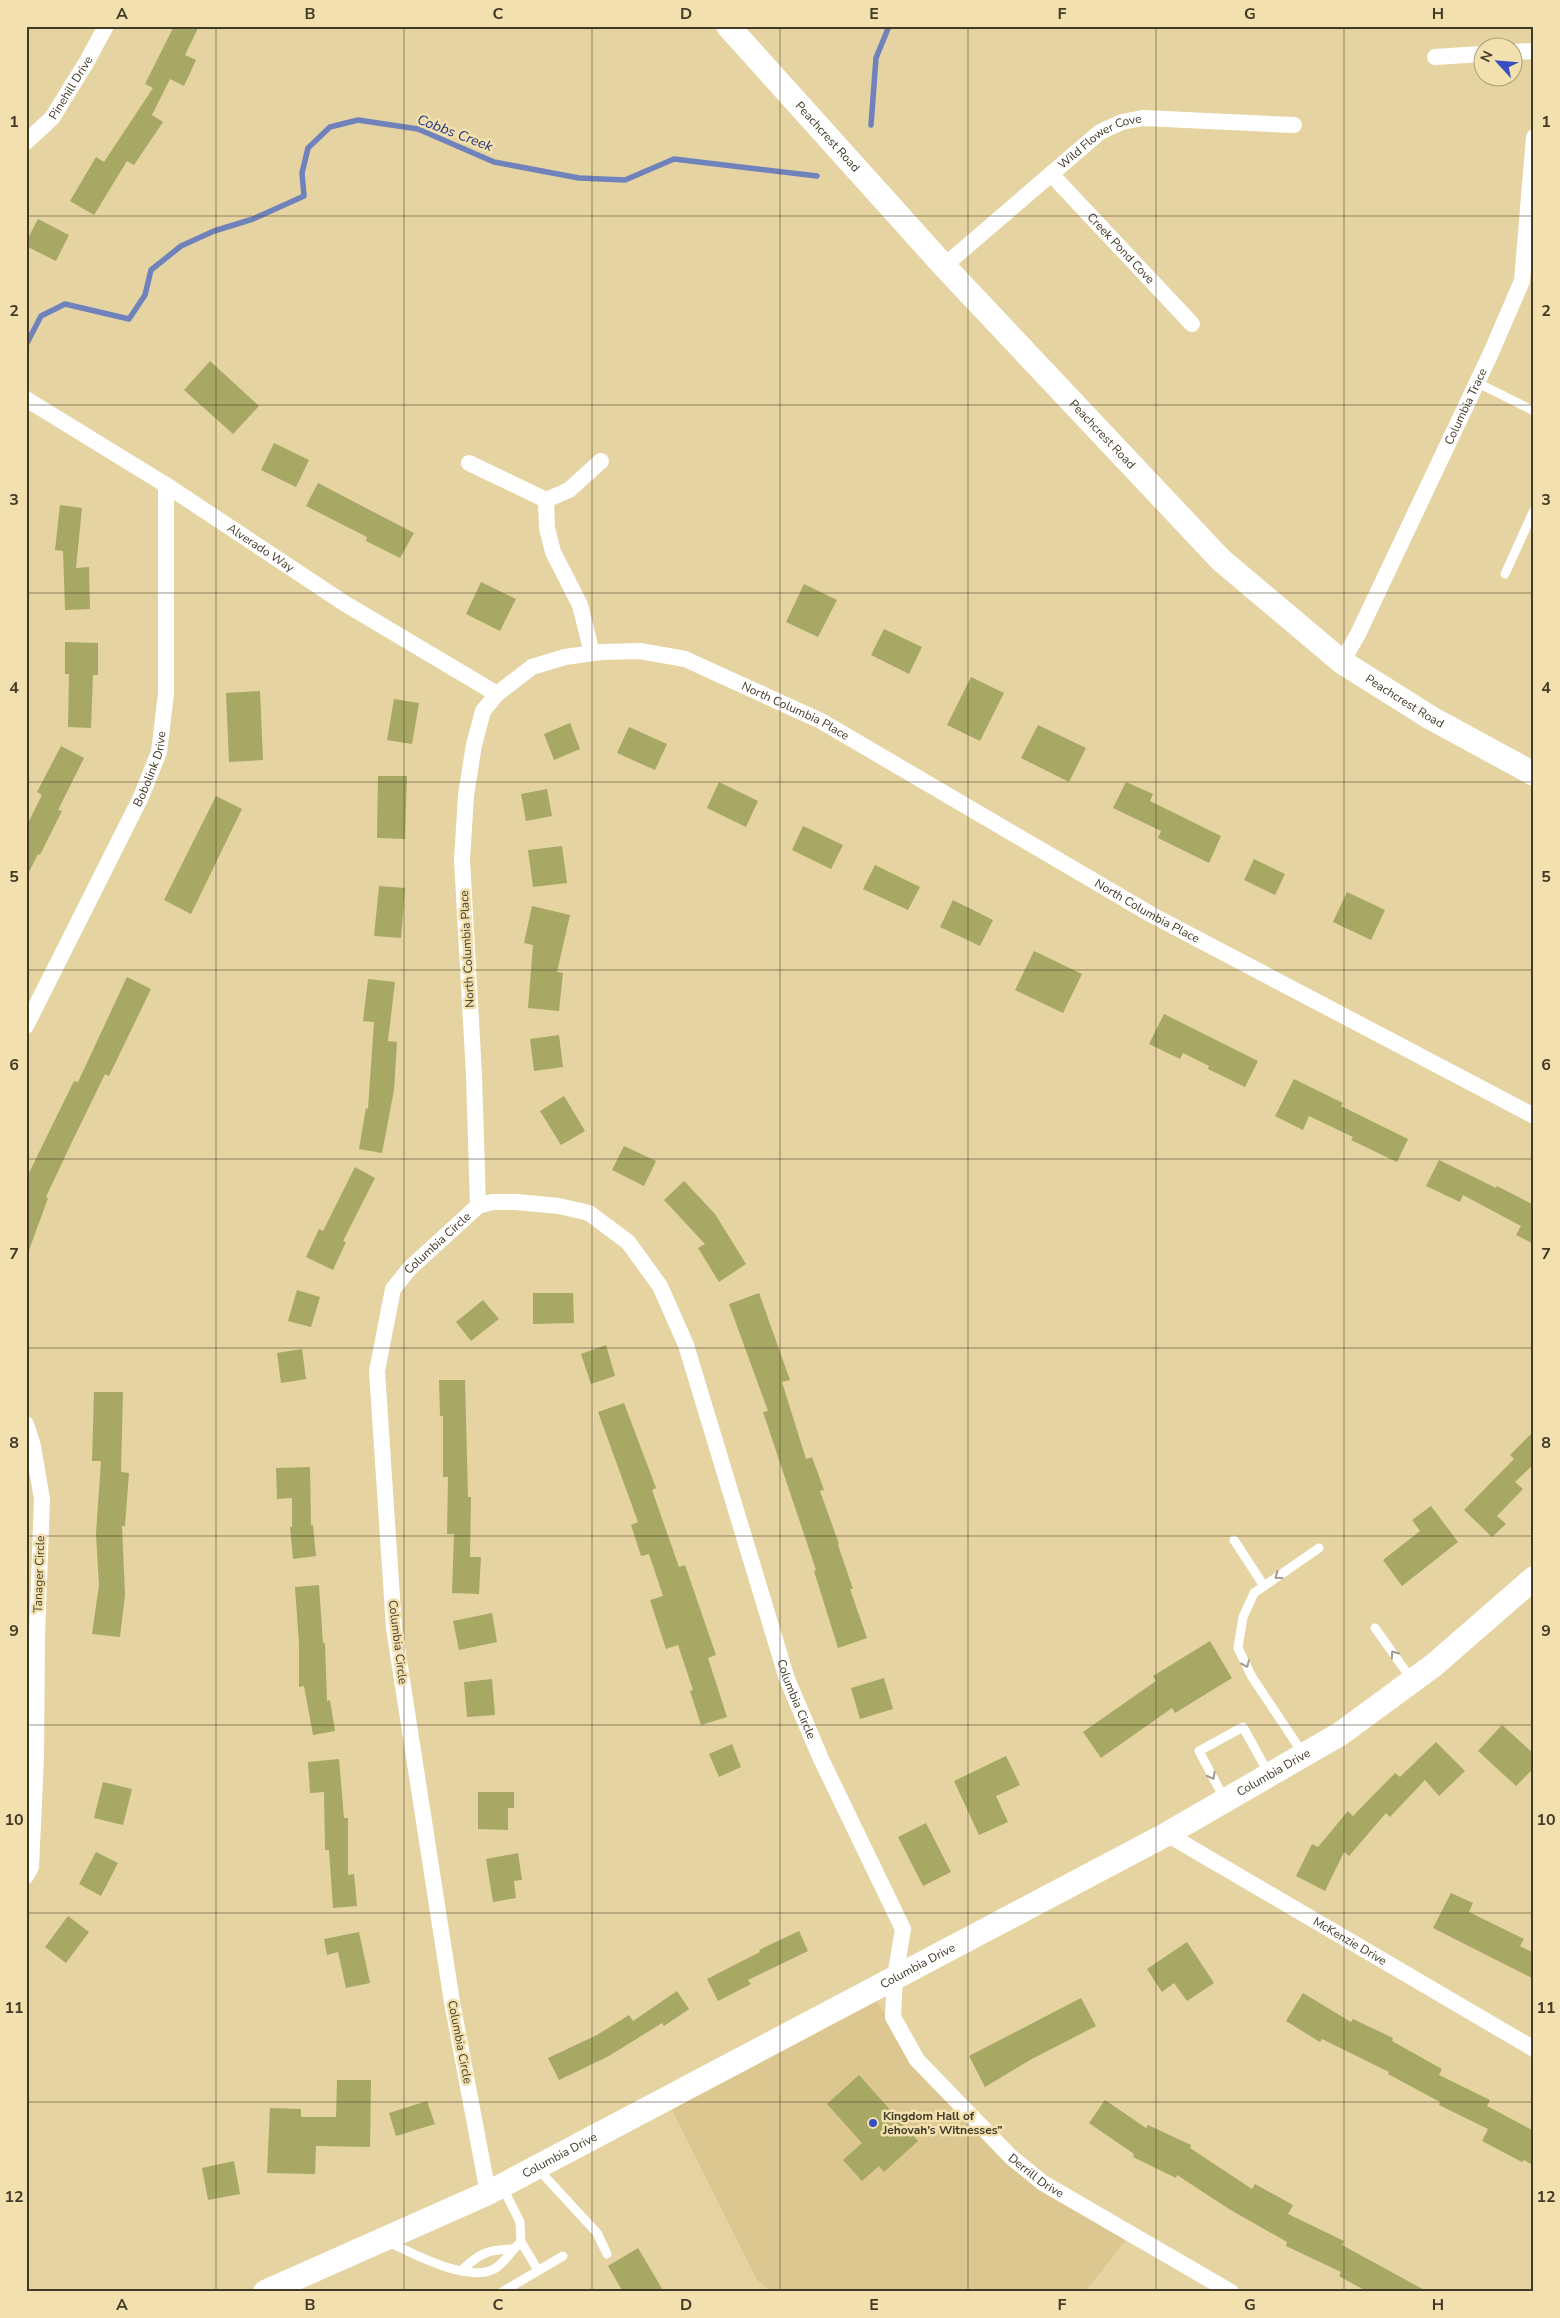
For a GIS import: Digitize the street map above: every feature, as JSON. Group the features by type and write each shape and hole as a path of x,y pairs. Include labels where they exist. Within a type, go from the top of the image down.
{"main road":[{"name":"Peachcrest Road","path":"728,26 944,266 1221,560 1342,662 1431,718 1534,774"},
{"name":"Columbia Drive","path":"265,2292 495,2189 1168,1834 1340,1734 1434,1665 1534,1578"}],"street":[{"name":"Pinehill Drive","path":"26,142 52,118 106,26"},
{"path":"1435,57 1472,55"},
{"name":"Wild Flower Cove","path":"944,266 1100,132 1122,122 1143,118 1167,118 1294,124"},
{"name":"Columbia Trace","path":"1342,662 1358,634 1478,382 1522,282 1534,137"},
{"name":"Creek Pond Cove","path":"1051,174 1192,324"},
{"name":"Alverado Way","path":"26,399 166,486 344,603 497,694"},
{"path":"546,500 568,490 601,461"},
{"path":"469,463 546,500"},
{"name":"Bobolink Drive","path":"26,1026 141,798 159,752 166,694 166,486"},
{"path":"546,500 547,528 553,552 580,605 592,653"},
{"name":"North Columbia Place","path":"478,1206 474,1074 462,860 466,795 474,745 483,711 497,694 532,667 565,657 592,653 640,651 685,659 821,721 1152,914 1534,1116"},
{"name":"Columbia Circle","path":"495,2189 452,2002 394,1628 377,1371 392,1289 410,1268 478,1206 492,1202 516,1202 559,1206 589,1213 628,1242 660,1286 686,1345 787,1679 821,1759 903,1929 895,1977"},
{"name":"Tanager Circle","path":"26,1424 33,1446 42,1498 37,1635 36,1758 31,1867 26,1876"},
{"name":"McKenzie Drive","path":"1168,1834 1534,2049"},
{"name":"Derrill Drive","path":"895,1977 893,2017 917,2060 1011,2157 1043,2183 1231,2292"}],"lane":[{"path":"1478,382 1534,411"},
{"path":"1505,574 1534,510"},
{"path":"1234,1540 1264,1586"},
{"path":"1304,1755 1252,1678 1238,1648 1243,1617 1254,1593 1319,1548"},
{"path":"1375,1628 1412,1680"},
{"path":"1225,1801 1199,1751 1243,1727 1269,1775"},
{"path":"536,2167 597,2233 607,2254"},
{"path":"495,2189 520,2222 521,2242 538,2270"},
{"path":"383,2239 437,2265 482,2274 496,2268 512,2249 521,2242"},
{"path":"462,2270 477,2256 491,2250 512,2249"},
{"path":"502,2292 563,2256"}],"shaded area":[{"path":"870,1993 973,2129 1130,2235 1085,2292 772,2292 757,2280 663,2092"}],"building":[{"path":"174,26 199,26 185,55 196,60 184,86 170,79 152,115 163,122 134,165 127,161 94,215 70,201 96,157 104,162 153,88 145,84"},
{"path":"38,219 69,235 56,261 26,246 26,242"},
{"path":"210,361 259,406 233,434 184,390"},
{"path":"274,443 309,460 296,487 261,470"},
{"path":"318,483 414,533 400,558 366,541 367,537 306,506"},
{"path":"60,505 82,508 76,568 89,567 90,609 65,610 63,551 55,550"},
{"path":"481,582 516,599 500,631 466,614"},
{"path":"804,584 837,600 818,637 786,622"},
{"path":"884,629 922,647 909,674 871,655"},
{"path":"65,642 98,643 98,675 93,675 91,728 68,727 69,674 65,674"},
{"path":"971,677 1004,693 980,741 947,725"},
{"path":"260,691 263,760 229,762 226,693"},
{"path":"394,699 419,703 412,744 387,740"},
{"path":"570,723 580,749 554,760 544,734"},
{"path":"1038,725 1086,748 1069,782 1021,758"},
{"path":"629,727 667,744 655,770 617,753"},
{"path":"61,746 84,758 58,810 62,811 26,878 26,827 42,795 37,792"},
{"path":"378,776 407,776 405,839 377,838"},
{"path":"719,782 758,801 746,827 707,808"},
{"path":"1126,782 1153,794 1150,801 1221,836 1209,863 1158,838 1161,831 1113,808"},
{"path":"547,789 552,816 526,821 521,794"},
{"path":"216,796 242,809 191,914 164,900"},
{"path":"803,826 843,845 831,869 792,850"},
{"path":"562,846 567,883 533,887 528,850"},
{"path":"1254,859 1285,874 1275,895 1244,880"},
{"path":"875,865 920,887 908,910 863,889"},
{"path":"379,886 405,888 401,938 374,936"},
{"path":"1347,892 1385,910 1371,940 1333,922"},
{"path":"953,900 993,920 980,946 940,927"},
{"path":"532,906 570,915 557,972 563,973 559,1011 528,1008 533,945 524,943"},
{"path":"1034,951 1082,974 1063,1013 1015,990"},
{"path":"127,977 151,989 109,1076 105,1074 70,1146 46,1197 48,1198 28,1253 26,1253 26,1179 74,1081 78,1082"},
{"path":"368,979 395,982 388,1041 397,1042 394,1090 382,1153 359,1149 366,1108 368,1109 374,1022 363,1021"},
{"path":"1164,1014 1258,1061 1245,1087 1208,1069 1209,1066 1183,1053 1180,1059 1149,1044"},
{"path":"559,1035 563,1067 534,1071 530,1039"},
{"path":"1294,1079 1343,1103 1341,1106 1408,1139 1397,1162 1351,1140 1353,1137 1309,1116 1303,1130 1275,1116"},
{"path":"564,1096 585,1131 561,1145 540,1111"},
{"path":"624,1146 656,1161 644,1186 612,1170"},
{"path":"1439,1160 1532,1204 1534,1202 1534,1244 1516,1235 1521,1226 1463,1195 1460,1202 1426,1186"},
{"path":"355,1167 375,1178 343,1241 346,1242 333,1270 306,1257 319,1229 323,1231"},
{"path":"684,1181 715,1214 746,1264 719,1282 698,1248 705,1244 664,1200"},
{"path":"297,1290 320,1297 311,1327 288,1321"},
{"path":"533,1293 573,1293 574,1323 533,1324"},
{"path":"759,1293 790,1380 782,1382 806,1459 812,1457 824,1490 820,1491 839,1544 853,1589 850,1589 867,1638 838,1648 814,1571 816,1570 763,1412 768,1411 729,1304"},
{"path":"483,1300 499,1319 471,1341 456,1322"},
{"path":"606,1345 615,1376 591,1384 581,1354"},
{"path":"302,1349 306,1379 281,1383 277,1353"},
{"path":"439,1380 465,1380 468,1497 471,1497 470,1557 481,1557 479,1594 452,1593 454,1534 447,1534 448,1477 443,1477 443,1416 440,1416"},
{"path":"94,1392 123,1392 121,1472 129,1473 125,1526 122,1526 125,1595 120,1637 92,1634 99,1585 96,1534 101,1461 92,1461"},
{"path":"624,1403 656,1488 652,1490 679,1567 685,1565 716,1655 708,1658 727,1717 701,1725 690,1691 693,1690 678,1645 666,1649 650,1600 663,1596 649,1554 641,1556 631,1525 638,1522 598,1412"},
{"path":"1534,1431 1534,1464 1515,1482 1523,1489 1497,1516 1506,1524 1492,1537 1464,1510 1514,1459 1510,1455"},
{"path":"310,1467 311,1525 313,1525 316,1556 293,1559 290,1527 292,1527 292,1498 277,1499 276,1468"},
{"path":"1431,1506 1458,1542 1402,1586 1383,1560 1420,1531 1412,1520"},
{"path":"319,1585 323,1643 325,1643 327,1701 330,1700 335,1731 313,1735 304,1686 299,1687 299,1644 295,1587"},
{"path":"492,1613 497,1642 459,1650 453,1621"},
{"path":"1210,1641 1232,1678 1175,1713 1172,1708 1101,1758 1083,1732 1156,1681 1153,1676"},
{"path":"884,1678 893,1709 860,1719 851,1688"},
{"path":"492,1679 495,1715 467,1717 464,1682"},
{"path":"1502,1725 1534,1754 1534,1768 1516,1786 1478,1751"},
{"path":"1436,1742 1465,1771 1439,1796 1425,1780 1390,1817 1386,1813 1349,1856 1344,1852 1325,1891 1296,1876 1312,1844 1318,1847 1348,1811 1353,1816 1395,1773 1400,1777"},
{"path":"732,1744 741,1767 719,1777 709,1754"},
{"path":"1006,1756 1020,1785 996,1796 1008,1822 979,1835 954,1781"},
{"path":"339,1759 344,1818 348,1818 348,1875 354,1874 357,1906 333,1908 329,1850 325,1850 324,1792 310,1793 308,1762"},
{"path":"103,1782 132,1789 123,1825 94,1818"},
{"path":"478,1792 514,1792 514,1808 508,1808 508,1830 478,1829"},
{"path":"926,1823 951,1872 923,1886 898,1837"},
{"path":"96,1852 118,1863 101,1896 79,1884"},
{"path":"518,1853 522,1880 514,1881 516,1898 493,1902 486,1859"},
{"path":"1451,1893 1473,1903 1469,1912 1524,1939 1520,1946 1534,1953 1534,1979 1433,1928"},
{"path":"68,1916 89,1932 66,1963 45,1947"},
{"path":"799,1931 808,1951 748,1980 751,1984 718,2001 707,1979 760,1952 759,1950"},
{"path":"359,1932 370,1983 346,1988 338,1952 327,1955 324,1939"},
{"path":"1187,1942 1214,1983 1187,2001 1174,1983 1162,1992 1147,1969"},
{"path":"677,1991 689,2009 664,2026 662,2023 609,2056 559,2080 548,2058 597,2035 629,2015 633,2021"},
{"path":"1303,1993 1351,2022 1353,2019 1393,2038 1392,2041 1442,2069 1439,2075 1490,2100 1487,2106 1534,2131 1534,2166 1524,2160 1522,2162 1482,2141 1488,2129 1439,2105 1440,2102 1388,2074 1389,2072 1322,2039 1320,2042 1286,2021"},
{"path":"1081,1998 1096,2026 1030,2060 985,2087 969,2056"},
{"name":"Kingdom Hall of Jehovah’s Witnesses”","path":"859,2075 918,2141 884,2172 879,2166 862,2181 843,2160 862,2143 827,2104"},
{"path":"337,2080 371,2080 370,2147 316,2146 315,2174 267,2173 270,2108 301,2109 301,2117 336,2117"},
{"path":"1105,2100 1146,2128 1148,2125 1191,2145 1190,2148 1252,2189 1255,2184 1293,2205 1288,2214 1344,2241 1342,2245 1428,2292 1368,2292 1339,2276 1341,2272 1286,2246 1287,2242 1229,2209 1177,2175 1176,2178 1133,2157 1134,2154 1089,2123"},
{"path":"427,2101 435,2124 396,2136 389,2113"},
{"path":"234,2161 240,2194 208,2200 202,2168"},
{"path":"638,2248 664,2292 623,2292 608,2266"}],"waterway":[{"name":"Cobbs Creek","path":"871,125 876,58 889,26"},
{"name":"Cobbs Creek","path":"26,345 41,316 65,304 129,319 145,295 151,270 181,246 214,231 253,219 304,196 302,173 308,148 330,127 358,120 418,129 494,162 579,178 625,180 674,159 817,176"}],"place":[{"name":"Kingdom Hall of Jehovah’s Witnesses”","path":"873,2123"}]}
